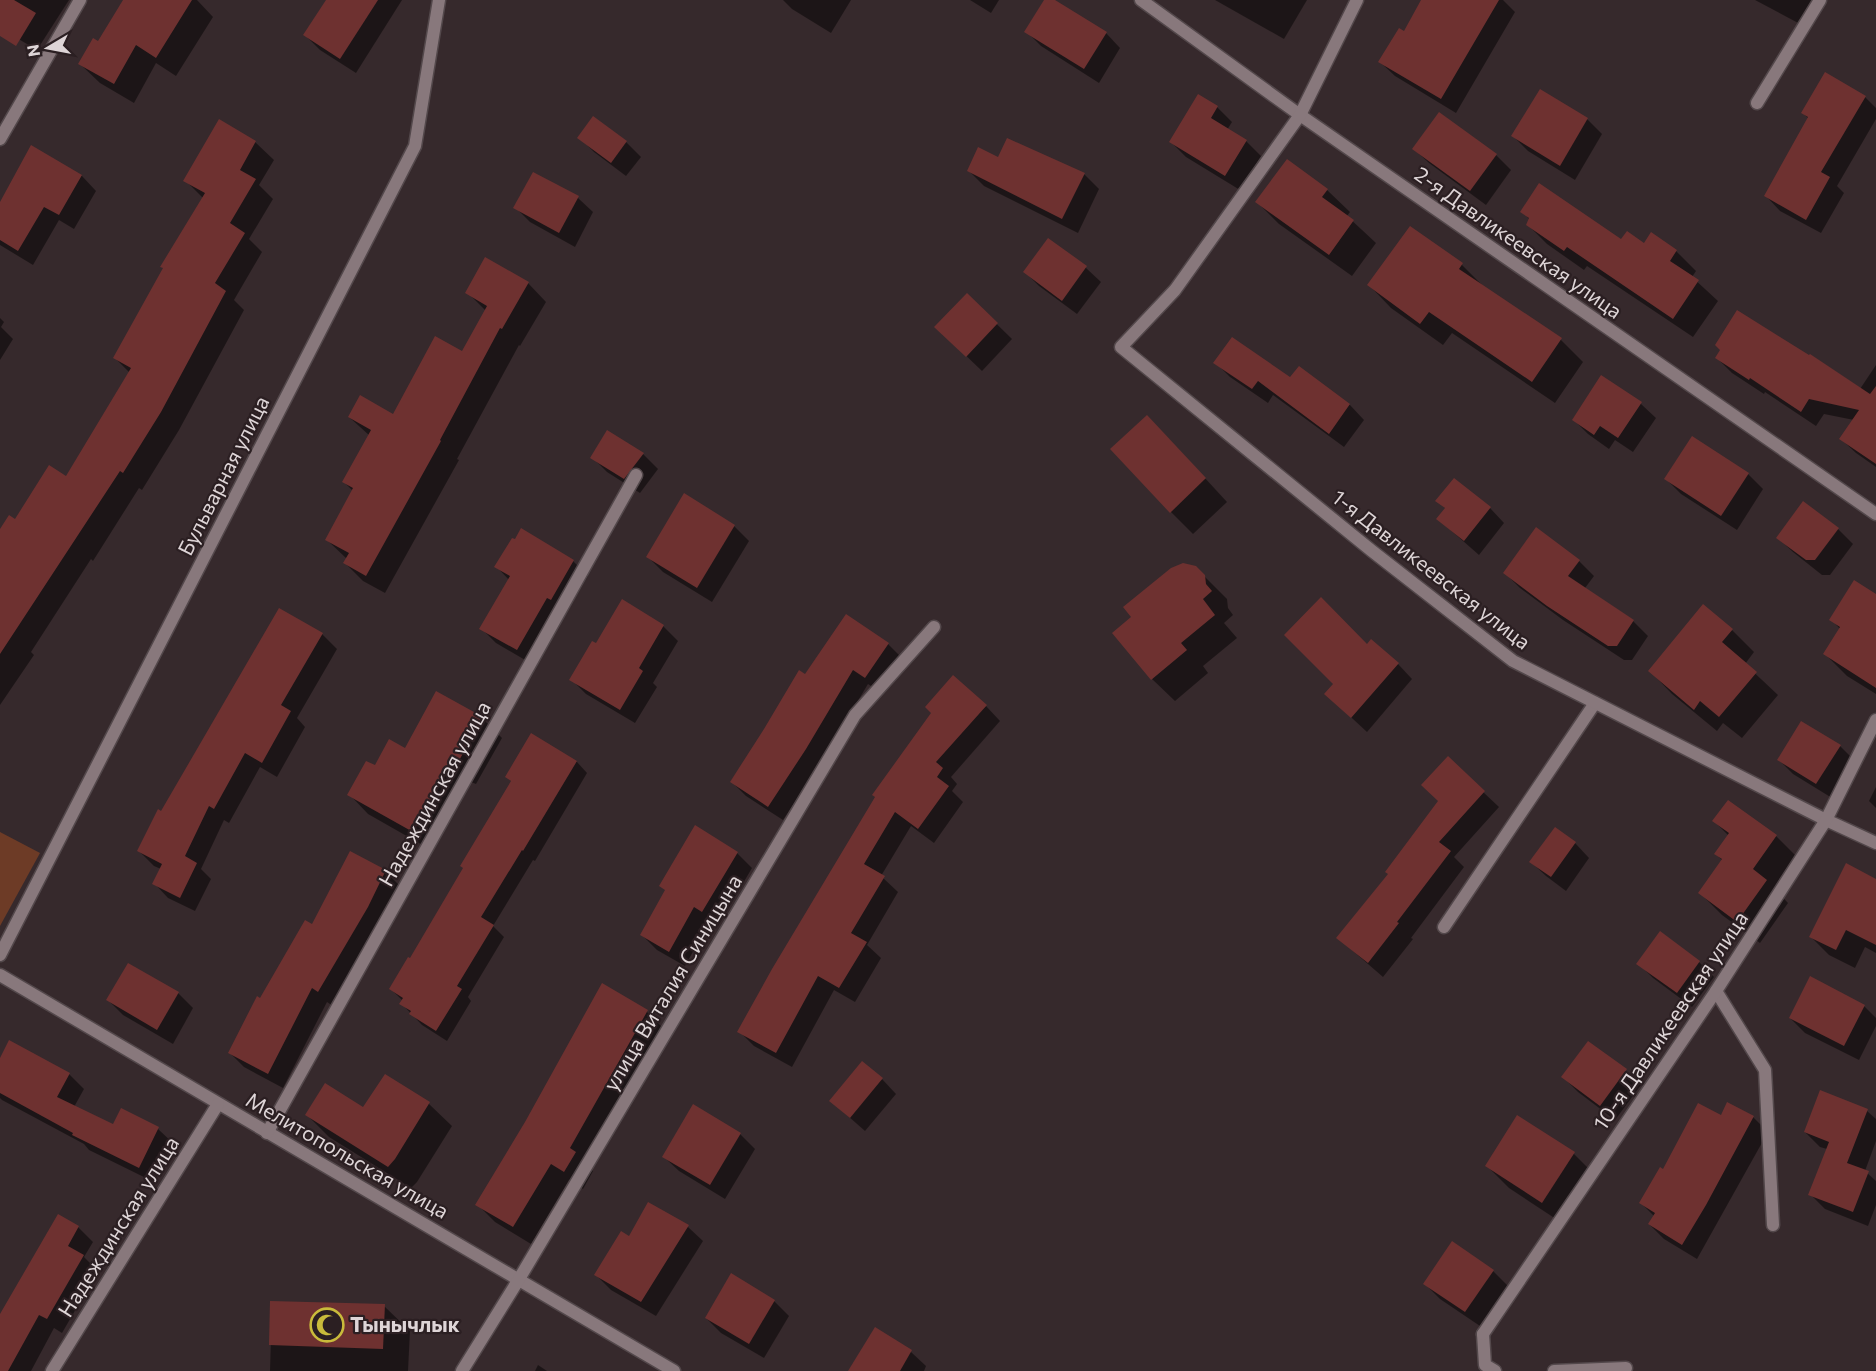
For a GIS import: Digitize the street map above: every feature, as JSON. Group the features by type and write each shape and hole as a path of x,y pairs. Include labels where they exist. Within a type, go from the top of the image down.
{"street":[{"path":"0,139 80,0"},
{"name":"Бульварная улица","path":"0,955 415,146 439,0"},
{"name":"2-я Давликеевская улица","path":"1141,0 1300,115 1876,514"},
{"path":"1300,115 1357,0"},
{"path":"1757,103 1820,0"},
{"name":"1-я Давликеевская улица","path":"1300,115 1175,290 1121,347 1372,551 1513,661 1826,820 1876,843"},
{"name":"Надеждинская улица","path":"267,1133 636,475"},
{"name":"улица Виталия Синицына","path":"462,1371 855,715 934,627"},
{"path":"1444,927 1595,703"},
{"name":"10-я Давликеевская улица","path":"1495,1371 1485,1365 1484,1334 1716,991 1826,820 1876,720"},
{"name":"Мелитопольская улица","path":"0,975 674,1371"},
{"path":"1716,991 1765,1070 1773,1225"},
{"name":"Надеждинская улица","path":"52,1371 218,1104"},
{"path":"1554,1371 1626,1368"}],"shaded area":[{"path":"0,832 40,853 0,926"}],"building":[{"path":"0,0 14,0 36,13 16,46 0,36"},
{"path":"123,0 192,0 156,58 136,45 114,84 78,64 93,38 98,41"},
{"path":"326,0 378,0 340,59 303,35"},
{"path":"1044,0 1055,0 1107,32 1084,69 1024,32"},
{"path":"1421,0 1499,0 1441,99 1378,62 1399,28 1404,31"},
{"path":"1825,72 1866,96 1821,172 1830,177 1806,220 1764,196 1808,117 1801,113"},
{"path":"1540,89 1588,118 1560,166 1511,136"},
{"path":"1198,94 1218,106 1211,118 1247,140 1225,176 1169,142"},
{"path":"1439,112 1497,154 1470,191 1412,149"},
{"path":"593,116 627,141 611,163 577,138"},
{"path":"219,119 256,141 240,170 256,179 230,223 245,233 215,283 226,291 161,412 123,473 120,471 0,654 0,529 9,515 15,519 49,465 66,476 131,368 113,358 163,268 160,267 205,193 183,181"},
{"path":"1007,138 1085,173 1062,219 967,171 978,147 998,157"},
{"path":"31,145 82,175 59,215 44,207 18,251 0,240 0,202"},
{"path":"1287,159 1328,189 1322,197 1354,220 1329,255 1255,202"},
{"path":"533,172 579,196 559,233 513,208"},
{"path":"1539,183 1621,239 1627,231 1644,243 1651,232 1677,250 1670,261 1699,280 1673,319 1567,247 1564,251 1526,225 1529,218 1520,212"},
{"path":"1410,226 1463,263 1459,269 1562,338 1532,382 1429,312 1420,324 1367,285"},
{"path":"1048,238 1087,266 1062,301 1023,272"},
{"path":"485,257 529,282 502,329 500,328 441,441 366,576 343,563 349,553 325,540 353,488 342,482 371,430 348,417 360,395 393,414 435,336 462,351 487,306 465,293"},
{"path":"967,293 998,323 966,357 934,327"},
{"path":"1737,310 1870,394 1876,386 1876,464 1839,439 1859,410 1809,399 1801,412 1715,358 1720,350 1715,345"},
{"path":"1232,337 1290,377 1299,366 1350,404 1329,434 1258,381 1252,389 1213,363"},
{"path":"1601,375 1642,402 1618,438 1600,426 1594,435 1572,420"},
{"path":"1147,415 1206,478 1170,513 1110,449"},
{"path":"607,430 644,453 624,479 590,458"},
{"path":"1692,436 1749,473 1721,516 1664,479"},
{"path":"1454,478 1491,507 1464,541 1436,519 1445,508 1435,501"},
{"path":"684,493 735,525 697,588 646,557"},
{"path":"1803,501 1839,528 1815,560 1806,560 1776,538"},
{"path":"1536,527 1580,560 1568,576 1634,620 1617,646 1608,646 1547,606 1503,573"},
{"path":"521,528 574,560 551,600 547,598 517,650 479,629 510,576 494,567"},
{"path":"1183,563 1196,566 1205,575 1206,584 1212,591 1203,599 1215,615 1181,643 1187,650 1151,680 1112,633 1131,617 1123,607 1171,568"},
{"path":"1854,580 1876,594 1876,688 1823,654 1840,627 1829,620"},
{"path":"1321,597 1367,644 1371,639 1399,663 1351,718 1324,694 1333,684 1284,635"},
{"path":"622,599 664,625 639,668 643,671 620,710 569,680 592,641 596,643"},
{"path":"1703,604 1733,629 1722,642 1757,672 1719,717 1700,701 1694,710 1648,671"},
{"path":"279,608 323,633 281,705 291,711 262,763 245,753 214,809 209,806 185,856 197,863 180,898 152,884 162,864 137,851 158,809 161,811"},
{"path":"846,614 889,643 865,678 853,670 768,807 730,782 799,670 805,674"},
{"path":"953,675 987,705 936,762 943,768 937,777 949,786 918,829 895,812 864,864 885,876 851,933 867,942 839,988 818,976 776,1053 737,1032 875,797 872,795 931,713 925,707"},
{"path":"436,691 483,717 456,766 452,763 413,832 347,795 366,761 375,765 389,739 405,748"},
{"path":"1801,721 1841,745 1816,784 1777,760"},
{"path":"531,733 577,761 481,917 494,925 457,986 462,989 436,1031 409,1014 411,1011 399,1004 403,998 389,989 463,868 460,866 511,781 505,777"},
{"path":"1448,756 1485,791 1439,842 1451,851 1368,963 1336,938 1388,874 1385,872 1438,801 1421,785"},
{"path":"1728,800 1777,835 1753,869 1767,880 1737,922 1698,893 1722,859 1714,854 1729,833 1712,821"},
{"path":"695,825 738,852 702,912 694,907 669,952 640,935 665,890 659,886"},
{"path":"1555,827 1576,842 1551,877 1529,862"},
{"path":"350,851 386,870 368,907 318,992 312,988 268,1074 228,1053 257,996 260,998 305,920 312,924"},
{"path":"1846,863 1876,879 1876,945 1846,930 1836,950 1809,937"},
{"path":"1660,931 1700,961 1677,993 1636,964"},
{"path":"128,963 179,992 157,1030 106,1000"},
{"path":"1810,976 1865,1005 1844,1046 1789,1018"},
{"path":"602,983 648,1010 570,1148 576,1152 564,1172 551,1164 513,1227 475,1205 525,1122"},
{"path":"9,1040 70,1073 57,1097 113,1124 121,1108 159,1127 139,1168 72,1135 73,1133 0,1093 0,1058"},
{"path":"1588,1041 1627,1069 1600,1106 1561,1077"},
{"path":"862,1061 883,1078 850,1118 829,1101"},
{"path":"385,1074 430,1102 388,1167 305,1115 325,1083 363,1107"},
{"path":"1820,1090 1868,1109 1847,1163 1869,1171 1853,1212 1808,1195 1829,1142 1804,1132"},
{"path":"1727,1102 1754,1116 1682,1245 1648,1224 1655,1213 1639,1203 1660,1167 1663,1169 1698,1103 1721,1115"},
{"path":"693,1104 741,1133 710,1185 662,1157"},
{"path":"1517,1115 1575,1152 1542,1203 1485,1166"},
{"path":"648,1202 689,1225 641,1302 594,1275 621,1231 629,1236"},
{"path":"58,1214 79,1226 68,1246 84,1255 47,1319 39,1315 8,1371 0,1371 0,1314"},
{"path":"1452,1241 1494,1270 1465,1312 1423,1284"},
{"path":"731,1273 775,1300 749,1344 705,1318"},
{"name":"Тынычлык","path":"270,1301 385,1304 383,1349 269,1345"},
{"path":"875,1327 912,1350 900,1371 848,1371"}],"place":[{"name":"Тынычлык","path":"327,1325"}]}
